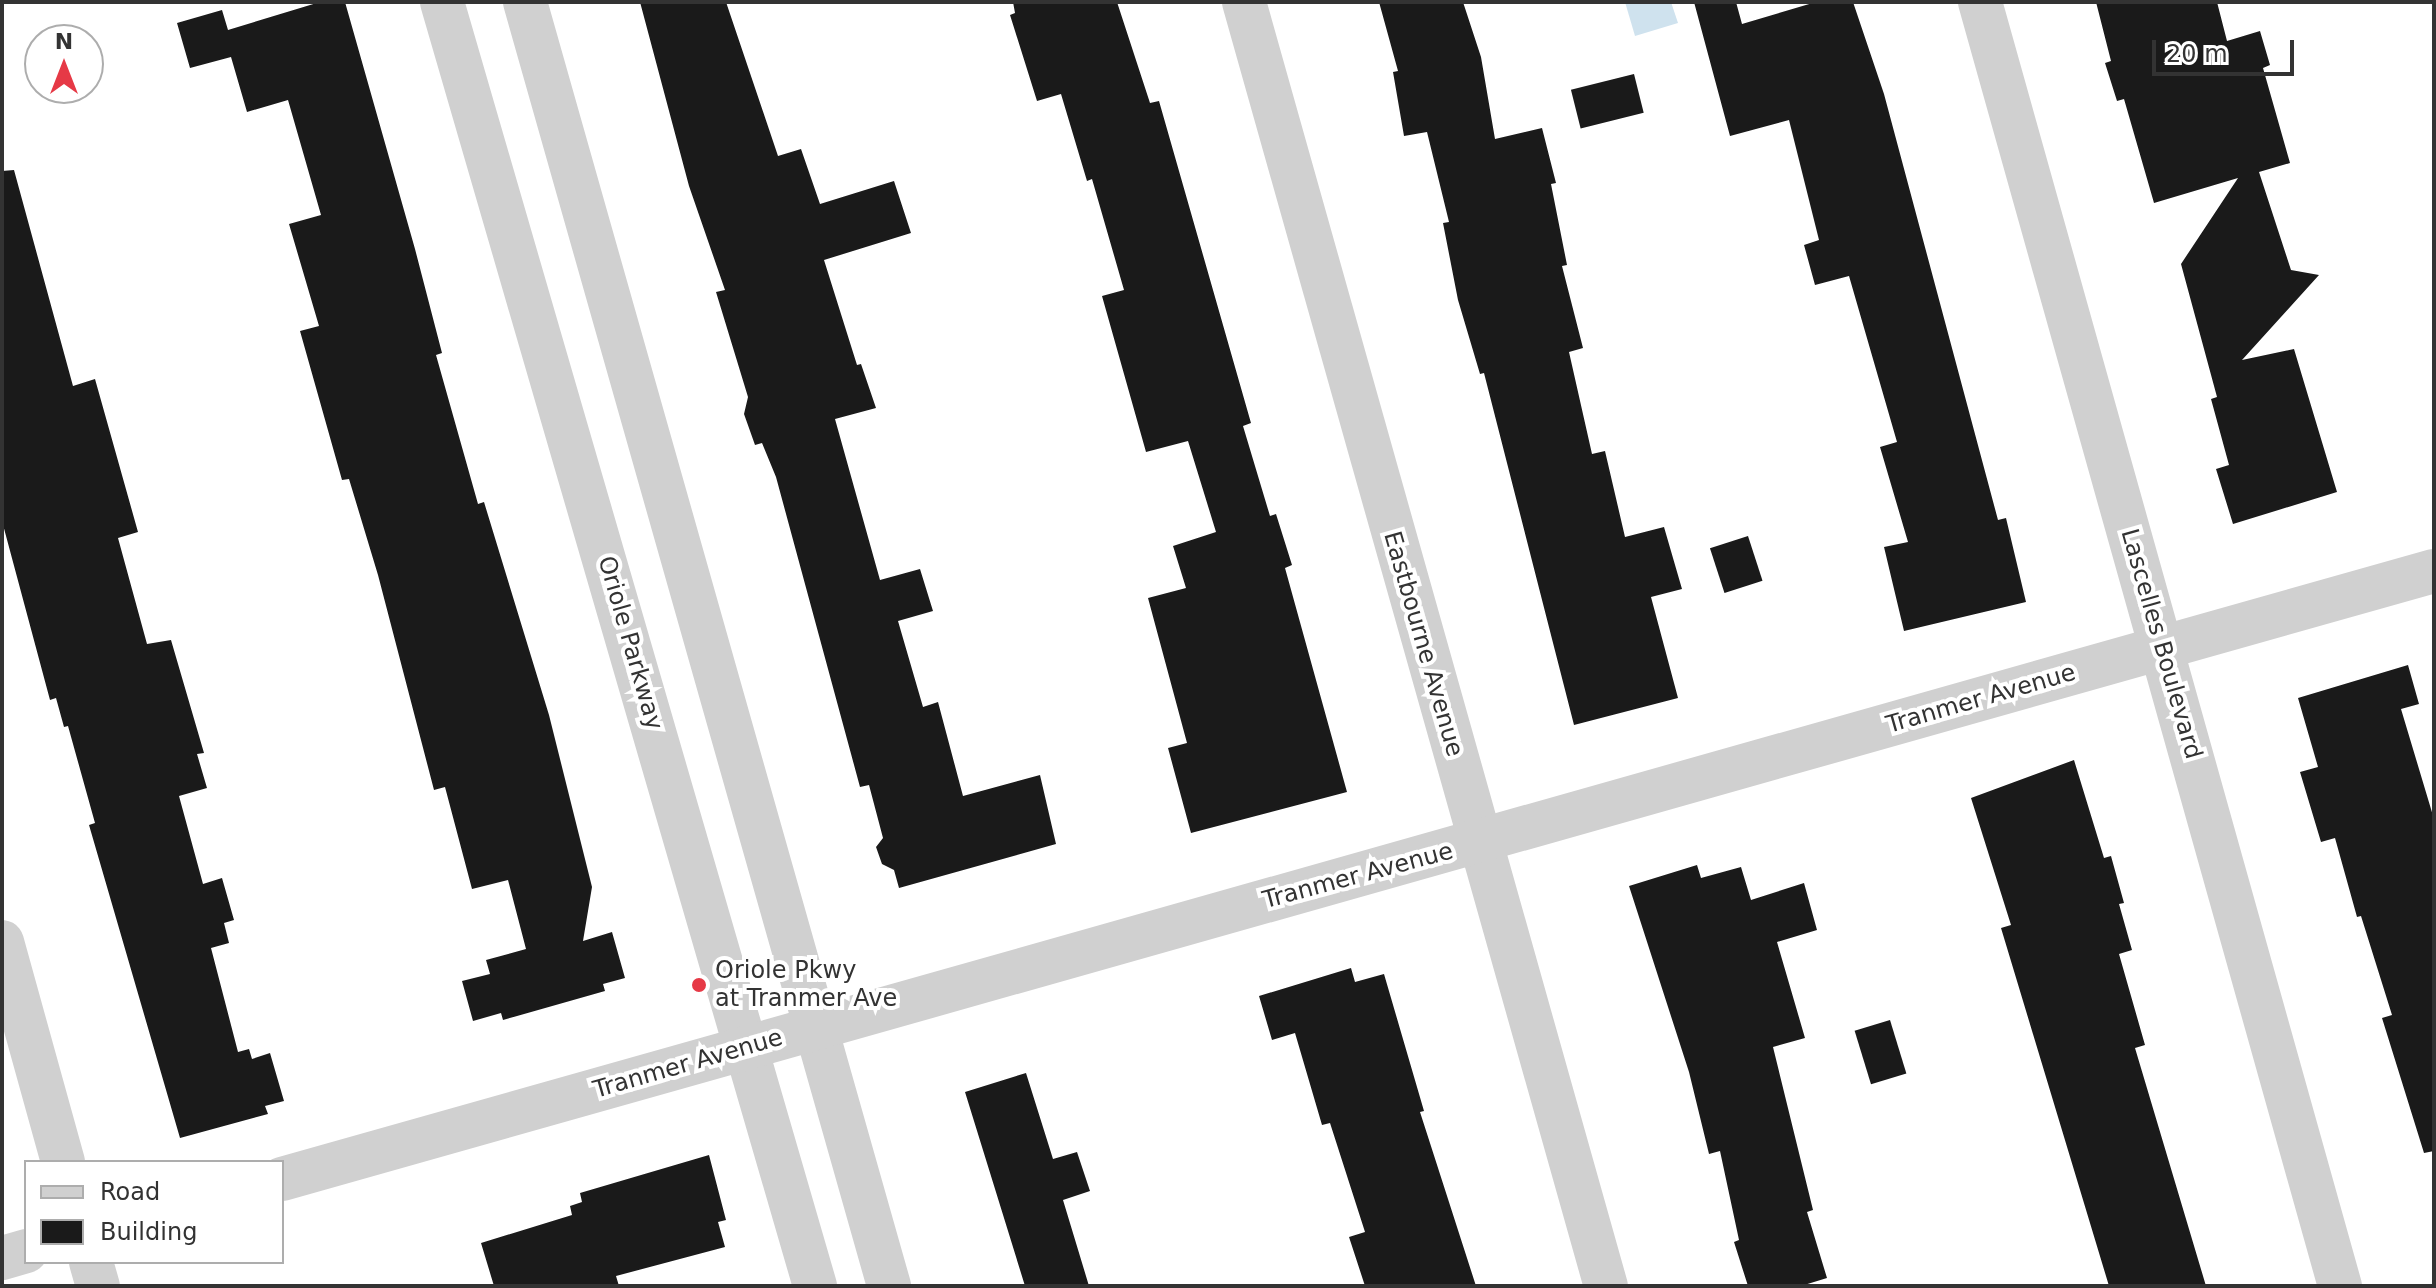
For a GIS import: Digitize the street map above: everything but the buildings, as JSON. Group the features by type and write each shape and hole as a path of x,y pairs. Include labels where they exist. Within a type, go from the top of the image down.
{"street":[{"name":"Oriole Parkway","path":"442,2 815,1286"},
{"path":"525,2 819,1027 889,1286"},
{"name":"Eastbourne Avenue","path":"1244,2 1606,1286"},
{"name":"Lascelles Boulevard","path":"1980,2 2340,1286"},
{"name":"Tranmer Avenue","path":"284,1178 1480,844 2161,646 2434,571"},
{"path":"2,942 62,1160"},
{"path":"2,1258 24,1252"},
{"path":"92,1264 98,1286"}],"water":[{"path":"1625,2 1671,2 1678,23 1635,36"}],"place":[{"name":"Oriole Pkwy at Tranmer Ave","path":"699,985"}]}
